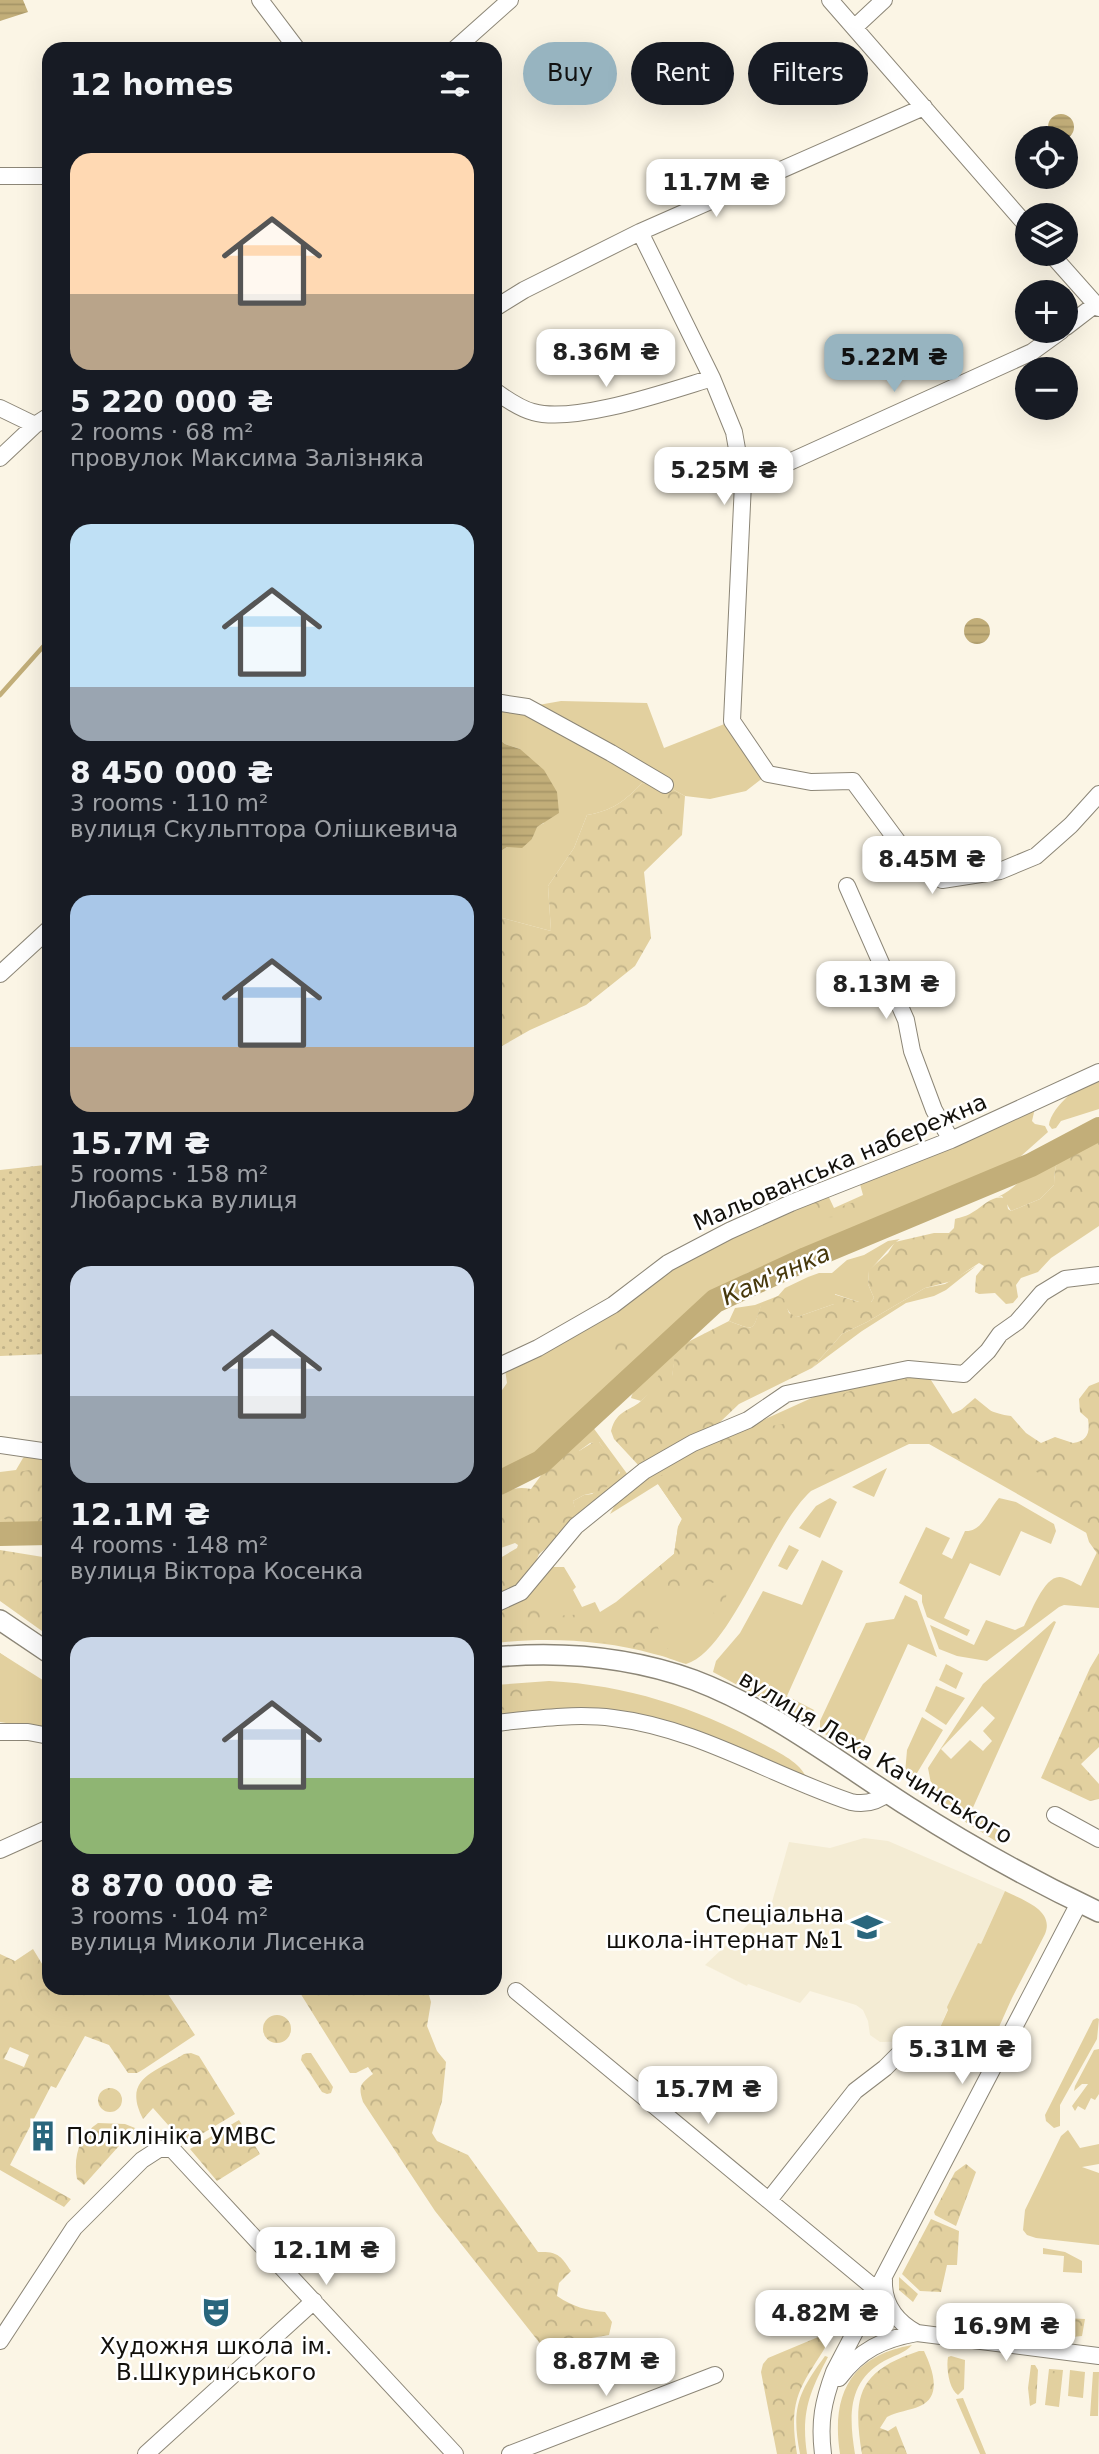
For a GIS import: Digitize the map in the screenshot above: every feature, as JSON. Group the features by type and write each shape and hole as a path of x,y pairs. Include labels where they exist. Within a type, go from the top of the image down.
{"main road":[{"path":"0,1620 42,1648"},
{"path":"0,1633 42,1660"},
{"name":"вулиця Леха Качинського","path":"502,1656 532,1654 582,1656 638,1664 694,1681 775,1721 959,1849 1077,1907 1099,1923"},
{"name":"вулиця Леха Качинського","path":"502,1666 534,1664 581,1667 637,1675 690,1690 771,1729 885,1796"},
{"name":"вулиця Леха Качинського","path":"1077,1907 1099,1912"}],"street":[{"path":"260,0 291,42"},
{"path":"464,42 510,0"},
{"path":"830,0 1015,212"},
{"path":"855,27 884,0"},
{"path":"502,304 640,232 924,107"},
{"path":"0,176 42,176"},
{"path":"640,232 712,379 734,432 743,483 732,721 768,774 811,782 853,781 915,865 942,880 1000,871 1036,856 1071,825 1099,794"},
{"path":"1062,266 1097,306 1078,319"},
{"path":"743,483 1032,352 1044,343"},
{"path":"502,395 533,412 569,415 627,403 712,379"},
{"path":"0,408 35,425"},
{"path":"0,458 42,420"},
{"path":"502,703 527,707 665,785"},
{"path":"847,886 906,1020 912,1051 934,1110 951,1140"},
{"path":"0,974 42,935"},
{"name":"Мальованська набережна","path":"502,1365 538,1348 613,1305 668,1263 729,1231 791,1203 951,1140 1099,1072"},
{"path":"502,1601 520,1592 576,1526 644,1471 693,1443 748,1420 786,1394 908,1369 964,1374 988,1351 1000,1334 1017,1322 1042,1293 1065,1279 1099,1275"},
{"path":"0,1445 42,1451"},
{"path":"502,1722 563,1717 632,1721 716,1747 851,1802 862,1804 885,1796"},
{"path":"0,1732 42,1735"},
{"path":"1055,1815 1099,1839"},
{"path":"0,1850 42,1831"},
{"path":"823,2454 823,2400 834,2372 1077,1907"},
{"path":"516,1991 769,2200 881,2284 890,2309 903,2324 917,2333"},
{"path":"769,2200 855,2091 885,2068 907,2046 1004,2047"},
{"path":"0,2341 74,2228 142,2160 159,2149 172,2149 455,2454"},
{"path":"146,2454 314,2301"},
{"path":"823,2400 840,2376 862,2353 903,2335 917,2333 1099,2356"},
{"path":"510,2454 715,2375"}],"shaded area":[{"path":"0,0 23,0 28,12 0,21"},
{"path":"1061,114 1073,122 1074,126 1048,126 1052,118"},
{"path":"977,618 986,622 990,631 986,640 977,644 968,640 964,631 968,622"},
{"path":"502,742 520,749 544,770 557,792 559,813 537,827 532,839 522,848 507,847 502,850"},
{"name":"Спеціальна школа-інтернат №1","path":"864,1838 888,1841 1005,1891 981,1944 964,1972 934,2041 880,2042 870,2035 863,2010 856,2005 810,1991 800,2003 748,1984 747,1986 705,1965 772,1902 789,1842 830,1848"}],"green space":[{"path":"561,701 647,703 664,748 732,721 768,774 746,791 710,799 685,796 665,785 642,783 618,804 587,815 574,848 548,886 551,931 502,918 502,850 532,839 536,827 544,823 520,749 502,742 502,703 527,707"},
{"path":"642,783 665,785 685,796 682,835 644,872 651,938 635,966 586,1005 502,1046 502,918 551,931 548,886 574,848 587,815 604,811 630,795"},
{"path":"1099,1071 1099,1109 1061,1121 1052,1129 1049,1125 1056,1110 1069,1095"},
{"path":"1035,1108 1032,1121 1045,1126 1048,1132 995,1179 953,1191 883,1220 870,1222 844,1239 814,1252 805,1250 747,1273 692,1312 673,1335 651,1352 645,1366 630,1382 601,1405 597,1415 574,1425 542,1452 502,1477 502,1390 507,1383 505,1369 667,1270 825,1189 834,1208 863,1195 858,1177"},
{"path":"1099,1138 1099,1141 1064,1151 1057,1164 1054,1185 1040,1199 1011,1211 1002,1196 998,1197 1014,1187 1056,1147 1071,1141"},
{"path":"1099,1141 1099,1226 1051,1258 1038,1272 1021,1278 1016,1285 1018,1297 1013,1303 1006,1304 995,1293 975,1292 976,1276 984,1266 979,1263 952,1281 925,1288 842,1334 812,1368 739,1404 716,1426 640,1467 614,1439 611,1431 617,1418 643,1399 663,1371 667,1376 672,1376 678,1347 729,1321 752,1327 761,1305 778,1296 784,1299 789,1313 797,1317 834,1304 833,1294 859,1302 871,1302 874,1298 868,1284 869,1270 888,1253 895,1242 934,1233 949,1233 954,1228 955,1219 996,1198 1006,1198 1011,1211 1040,1199 1054,1185 1057,1164 1064,1151"},
{"path":"42,1165 42,1354 0,1356 0,1170"},
{"path":"825,1195 832,1210 857,1201 859,1208 845,1214 826,1217 816,1209 813,1201"},
{"path":"900,1239 869,1271 868,1284 874,1298 871,1302 859,1302 835,1294 834,1304 797,1317 792,1316 786,1307 774,1300 761,1306 752,1327 729,1321 735,1308 755,1305 778,1296 785,1288 808,1277 819,1273 832,1273 847,1260 864,1255 888,1241"},
{"path":"976,1266 946,1290 906,1303 812,1368 842,1334 925,1288 945,1284"},
{"path":"621,1333 630,1333 640,1338 636,1354 624,1377 618,1374 614,1358 615,1337"},
{"path":"676,1350 672,1377 667,1376 641,1401 631,1398 662,1361"},
{"path":"874,1376 929,1377 954,1416 975,1398 996,1415 1099,1540 929,1444 909,1444 811,1491 780,1532 719,1637 703,1654 686,1664 635,1649 595,1643 555,1640 502,1642 502,1604 549,1567 564,1567 576,1587 573,1590 582,1607 595,1602 600,1612 674,1554 678,1527 682,1519 658,1484 610,1514 616,1503 653,1474 718,1437 827,1391"},
{"path":"888,1378 923,1380 930,1383 952,1414 976,1407 1011,1416 1026,1433 1041,1443 1055,1437 1073,1443 1085,1438 1089,1428 1088,1419 1080,1412 1079,1399 1089,1386 1099,1382 1099,1556 1089,1542 1083,1522 1053,1493 1041,1474 1029,1472 1023,1483 1000,1480 925,1438 858,1460 820,1478 797,1493 754,1562 743,1569 728,1571 726,1599 719,1614 714,1614 713,1610 720,1600 719,1585 715,1582 685,1592 670,1610 665,1607 668,1584 666,1580 655,1580 634,1591 635,1587 674,1554 678,1527 682,1519 658,1484 660,1476 724,1439 752,1429 783,1424 824,1402"},
{"path":"592,1426 628,1475 565,1533 575,1509 573,1501 592,1494 620,1473 599,1442 590,1443 579,1451 563,1453"},
{"path":"595,1441 599,1442 619,1469 618,1477 602,1491 573,1501 577,1514 565,1533 539,1554 530,1576 502,1598 502,1557 518,1545 515,1543 502,1548 502,1495 520,1488 531,1489 548,1466 563,1453 569,1450 579,1451"},
{"path":"28,1454 42,1458 42,1536 38,1537 0,1530 0,1472 16,1470"},
{"path":"887,1468 874,1497 852,1487"},
{"path":"29,1470 42,1471 42,1532 30,1530 0,1517 0,1476"},
{"path":"830,1498 837,1502 820,1538 799,1528 816,1506"},
{"path":"999,1498 1016,1502 1054,1524 1056,1531 1051,1544 1021,1531 1000,1576 970,1563 944,1618 970,1630 967,1636 927,1617 922,1595 899,1583 926,1527 950,1538 942,1554 952,1559 965,1531 981,1524"},
{"path":"789,1545 799,1550 787,1570 778,1566"},
{"path":"1099,1548 1099,1608 1064,1605 1059,1607 987,1661 957,1656 939,1649 930,1625 974,1645 986,1620 1015,1630 1024,1626 1043,1589 1054,1578 1060,1577 1081,1586"},
{"path":"0,1550 42,1557 42,1631 0,1601"},
{"path":"822,1560 843,1571 787,1696 814,1710 809,1720 805,1721 713,1672 716,1661 740,1633 763,1591 802,1605"},
{"path":"534,1585 548,1613 555,1616 586,1614 599,1629 619,1611 650,1604 662,1643 678,1658 598,1641 546,1638 502,1640 502,1609"},
{"path":"905,1595 917,1601 937,1657 908,1644 858,1754 820,1731 820,1721 866,1623 894,1619"},
{"path":"1056,1622 971,1812 1004,1827 1000,1841 997,1842 937,1804 928,1768 983,1684","holes":["982,1706 995,1718 983,1731 992,1741 983,1751 970,1740 951,1759 941,1749"]},
{"path":"0,1653 42,1680 42,1729 0,1722"},
{"path":"0,1653 27,1672 27,1679 8,1666 0,1664"},
{"path":"1099,1653 1099,1747 1081,1764 1099,1784 1099,1799 1090,1801 1041,1778"},
{"path":"946,1664 963,1673 956,1689 939,1680"},
{"path":"549,1681 578,1683 659,1700 711,1719 780,1753 797,1765 805,1775 803,1777 591,1710 502,1714 502,1684"},
{"path":"525,1684 528,1685 528,1691 519,1704 502,1710 502,1686"},
{"path":"936,1686 965,1698 946,1725 925,1711"},
{"path":"922,1717 943,1730 914,1778 909,1779 905,1774 907,1750"},
{"path":"1005,1891 1041,1912 1047,1926 1045,1934 994,2038 934,2041 947,2007 978,1943 981,1944"},
{"path":"33,1949 42,1964 42,1995 169,1995 195,2035 137,2073 128,2073 109,2045 85,2036 56,2088 51,2086 10,2165 71,2199 64,2207 0,2170 0,1954 15,1961","holes":["10,2047 29,2055 24,2067 4,2059"]},
{"path":"301,1995 429,1995 431,2002 427,2026 437,2051 446,2062 442,2101 432,2133 437,2141 468,2155 538,2252 550,2252 561,2258 571,2271 559,2283 557,2296 580,2307 605,2312 612,2322 609,2335 568,2342 546,2351 435,2211 363,2102 361,2086 373,2074 368,2067 350,2073"},
{"path":"277,2015 287,2019 291,2029 287,2039 277,2043 267,2039 263,2029 267,2019"},
{"path":"1097,2018 1097,2039 1060,2105 1060,2126 1054,2128 1046,2121 1045,2115 1093,2020"},
{"path":"1099,2049 1099,2094 1095,2100 1091,2098 1085,2110 1078,2106 1075,2111 1072,2106 1088,2084 1082,2084 1074,2091 1075,2086 1094,2050"},
{"path":"306,2053 311,2053 333,2087 331,2093 322,2092 301,2060"},
{"path":"184,2054 199,2056 235,2114 185,2144 153,2108 143,2119 136,2094 144,2078 152,2072"},
{"path":"110,2088 119,2091 122,2100 119,2109 110,2112 101,2109 98,2100 101,2091"},
{"path":"239,2120 260,2154 217,2181 190,2149"},
{"path":"98,2123 125,2124 135,2128 84,2185 77,2179 77,2155 82,2140"},
{"path":"1068,2130 1080,2148 1099,2144 1099,2164 1082,2167 1099,2173 1099,2245 1036,2238 1027,2235 1023,2230 1025,2210 1061,2136"},
{"path":"966,2164 976,2172 956,2226 934,2212 955,2172"},
{"path":"931,2219 959,2231 957,2265 947,2265 941,2292 920,2291 902,2274"},
{"path":"1043,2248 1065,2252 1082,2261 1082,2273 1063,2272 1064,2256 1043,2254"},
{"path":"899,2277 918,2294 913,2302 899,2290"},
{"path":"1022,2311 1054,2317 1053,2337 1028,2333 1029,2318 1019,2316"},
{"path":"1064,2318 1085,2319 1082,2336 1063,2338"},
{"path":"835,2330 808,2375 797,2400 794,2432 797,2454 777,2454 761,2372 763,2364 768,2358"},
{"path":"912,2345 884,2361 863,2379 853,2402 855,2454 840,2454 839,2414 842,2396 849,2382 873,2358"},
{"path":"924,2351 930,2365 934,2381 931,2396 920,2406 887,2417 880,2428 888,2431 896,2426 907,2454 862,2454 858,2416 864,2388 883,2367"},
{"path":"825,2356 828,2357 808,2404 805,2427 807,2454 800,2454 796,2424 799,2402 808,2380"},
{"path":"951,2356 965,2360 964,2389 958,2395 949,2378 947,2362"},
{"path":"1031,2365 1035,2365 1038,2370 1036,2403 1030,2406 1028,2388"},
{"path":"1049,2369 1063,2370 1059,2407 1045,2405"},
{"path":"1070,2370 1085,2372 1083,2398 1068,2396"},
{"path":"1053,2371 1058,2372 1060,2384 1059,2392 1052,2401 1049,2399 1048,2388"},
{"path":"1093,2372 1099,2372 1098,2416 1090,2416"},
{"path":"963,2398 986,2454 980,2454 956,2399"}],"waterway":[{"path":"0,695 42,648"},
{"name":"Кам'янка","path":"502,1482 541,1462 715,1301 806,1259 1031,1165 1099,1129"},
{"name":"Кам'янка","path":"0,1534 42,1533"}],"place":[{"name":"Спеціальна школа-інтернат №1","path":"867,1927"},
{"name":"Поліклініка УМВС","path":"43,2136"},
{"name":"Художня школа ім. В.Шкуринського","path":"216,2312"}]}
